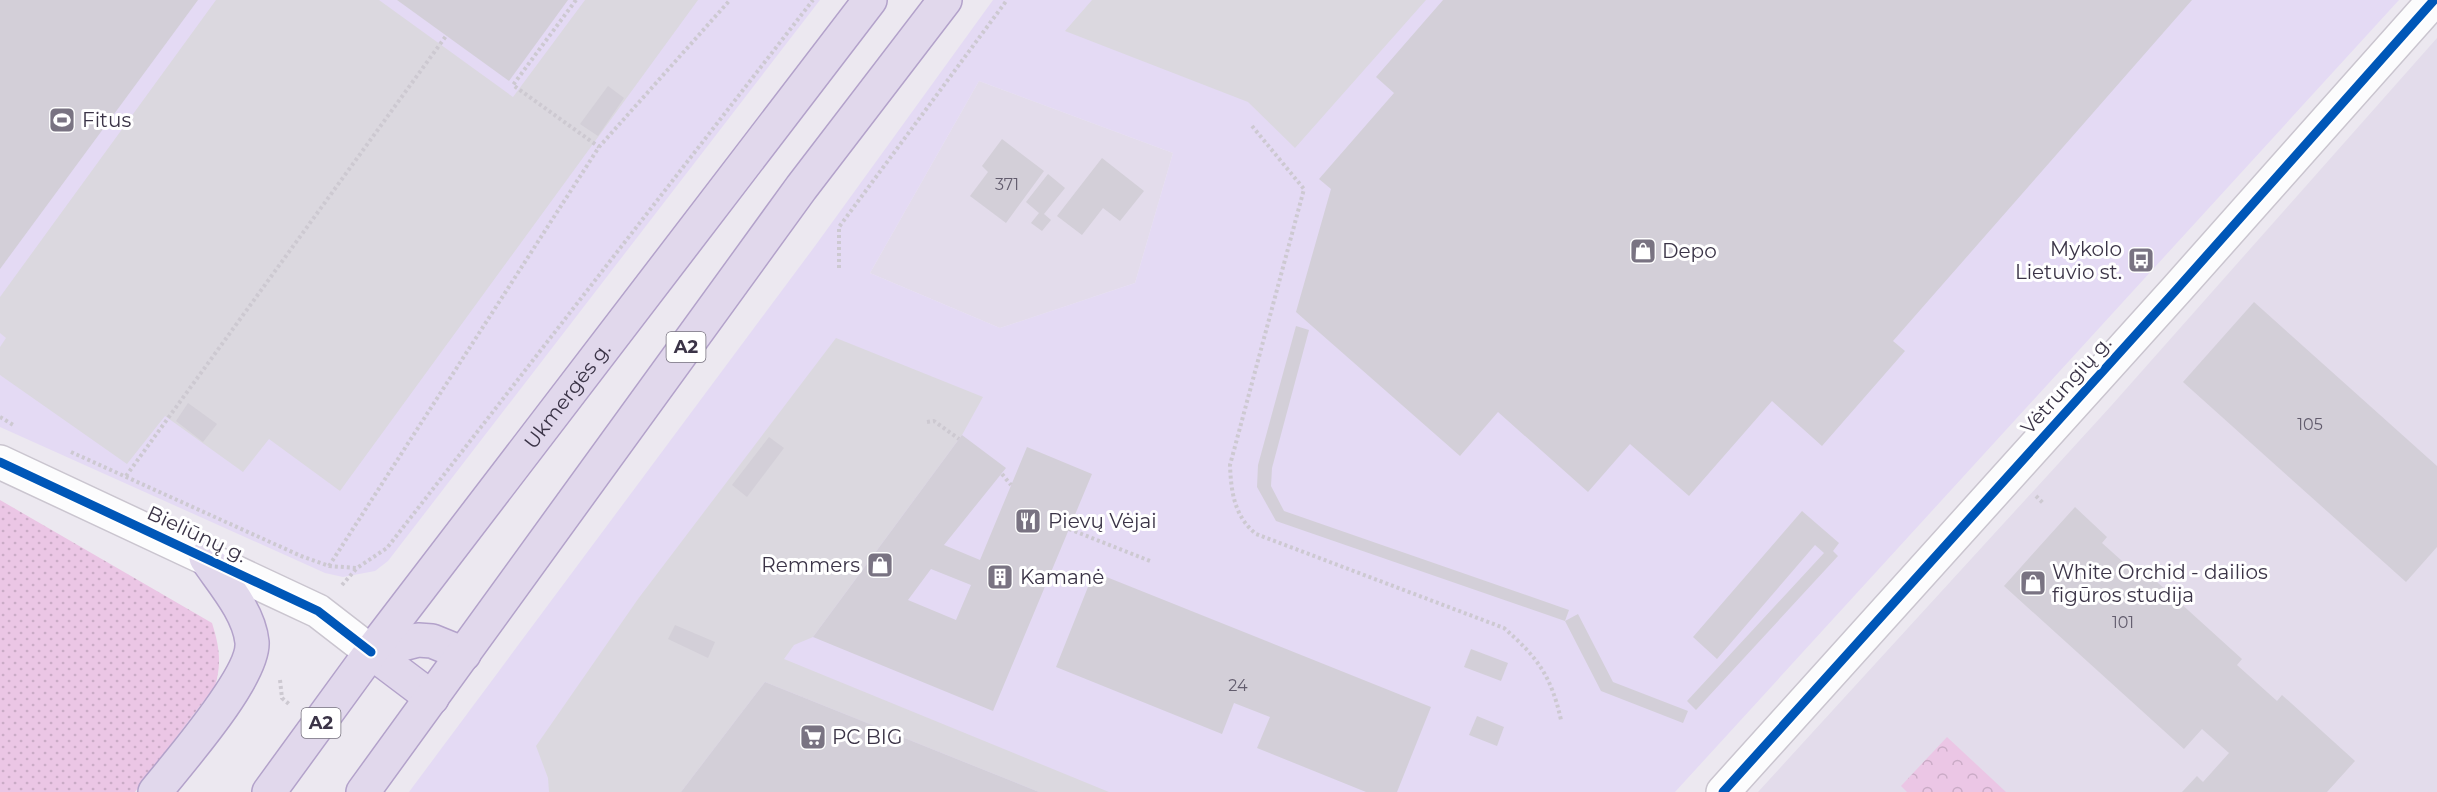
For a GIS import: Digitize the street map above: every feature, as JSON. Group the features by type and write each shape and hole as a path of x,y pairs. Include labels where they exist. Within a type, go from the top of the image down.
{"highway":[{"name":"Ukmergės g.","path":"269,792 371,652 870,0"},
{"name":"A2","path":"363,792 801,188 945,0"},
{"path":"155,792 233,691 245,670 253,644 246,620 206,558"},
{"path":"371,652 418,640 432,641 464,654"},
{"path":"371,652 432,698"}],"street":[{"name":"Vėtrungių g.","path":"1723,792 2170,298 2434,0"},
{"name":"Bieliūnų g.","path":"0,462 318,611 371,652"}],"path":[{"path":"576,0 513,85 599,147"},
{"path":"329,566 599,147 730,0"},
{"path":"61,447 329,566 357,568 387,548 813,0"},
{"path":"839,268 839,227 1007,0"},
{"path":"126,476 446,36"},
{"path":"1252,126 1304,189 1230,465 1234,504 1243,521 1256,534 1504,628 1533,654 1550,682 1561,720"},
{"path":"0,417 18,428"},
{"path":"927,422 934,421 959,439"},
{"path":"1002,474 1011,485"},
{"path":"1069,529 1150,561"}],"shaded area":[{"path":"0,0 820,0 388,561 375,571 343,577 325,573 0,427"},
{"path":"216,0 379,0 513,97 585,0 698,0 340,491 269,439 243,472 165,416 127,464 0,375 0,347 6,338 0,333 0,297"},
{"path":"993,0 2399,0 1675,792 409,792 815,246","holes":["979,81 1173,153 1135,283 1000,328 870,273"]},
{"path":"1092,0 1426,0 1295,148 1248,102 1065,31"},
{"path":"2437,38 2437,792 1758,792 2111,406"},
{"path":"979,81 1173,153 1135,283 1000,328 870,273"},
{"path":"836,338 983,397 962,435 813,637 794,645 784,659 1109,792 1039,792 765,682 681,792 549,792 548,778 536,746 638,599"}],"green space":[{"path":"0,500 212,623 219,654 215,686 135,792 0,792"},
{"path":"1947,737 2006,792 1907,792 1901,786"}],"building":[{"path":"0,0 198,0 0,269"},
{"path":"397,0 568,0 509,81"},
{"name":"Depo","path":"1443,0 2192,0 1893,341 1905,351 1822,446 1772,401 1689,496 1630,444 1588,492 1498,412 1460,456 1296,312 1331,189 1319,179 1394,93 1376,77"},
{"path":"608,86 624,98 598,136 580,124"},
{"path":"1002,139 1044,171 1006,223 970,196 988,172 982,166"},
{"path":"1102,158 1144,191 1120,221 1103,208 1082,235 1057,216"},
{"path":"1048,174 1065,188 1044,214 1051,220 1042,231 1031,223 1039,213 1026,202"},
{"path":"2254,302 2437,466 2437,547 2406,582 2183,382"},
{"path":"1296,326 1309,330 1272,468 1271,486 1284,511 1569,610 1565,621 1276,521 1257,487 1258,465"},
{"path":"188,403 217,424 203,442 176,421"},
{"name":"Kamanė","path":"962,435 1006,468 944,545 980,560 1027,447 1092,474 993,711 813,637","holes":["931,569 971,585 956,620 908,600"]},
{"path":"769,437 784,448 747,497 732,485"},
{"path":"2075,507 2107,537 2102,543 2141,578 2146,572 2242,659 2237,665 2277,701 2282,695 2355,761 2327,792 2182,792 2197,776 2203,782 2229,753 2202,729 2184,749 2004,586"},
{"path":"1802,511 1839,543 1833,551 1838,556 1696,710 1687,701 1824,553 1815,545 1717,659 1693,637"},
{"path":"1094,572 1431,707 1397,792 1366,792 1257,748 1270,717 1234,703 1222,734 1056,667"},
{"path":"1578,614 1613,682 1688,711 1683,723 1601,691 1565,621"},
{"path":"675,625 715,642 708,658 668,639"},
{"path":"1471,649 1508,663 1501,681 1464,667"},
{"name":"PC BIG","path":"765,682 1039,792 681,792"},
{"path":"1477,716 1504,727 1497,746 1469,735"}],"cycle path":[{"path":"1723,792 2177,289 2434,0"},
{"path":"0,462 318,611 371,652"}],"place":[{"name":"Fitus","path":"62,120"},
{"name":"Depo","path":"1643,251"},
{"name":"Mykolo Lietuvio st.","path":"2141,260"},
{"name":"Pievų Vėjai","path":"1028,521"},
{"name":"Remmers","path":"880,565"},
{"name":"Kamanė","path":"1000,577"},
{"name":"White Orchid - dailios figūros studija","path":"2033,583"},
{"name":"PC BIG","path":"813,737"}]}
